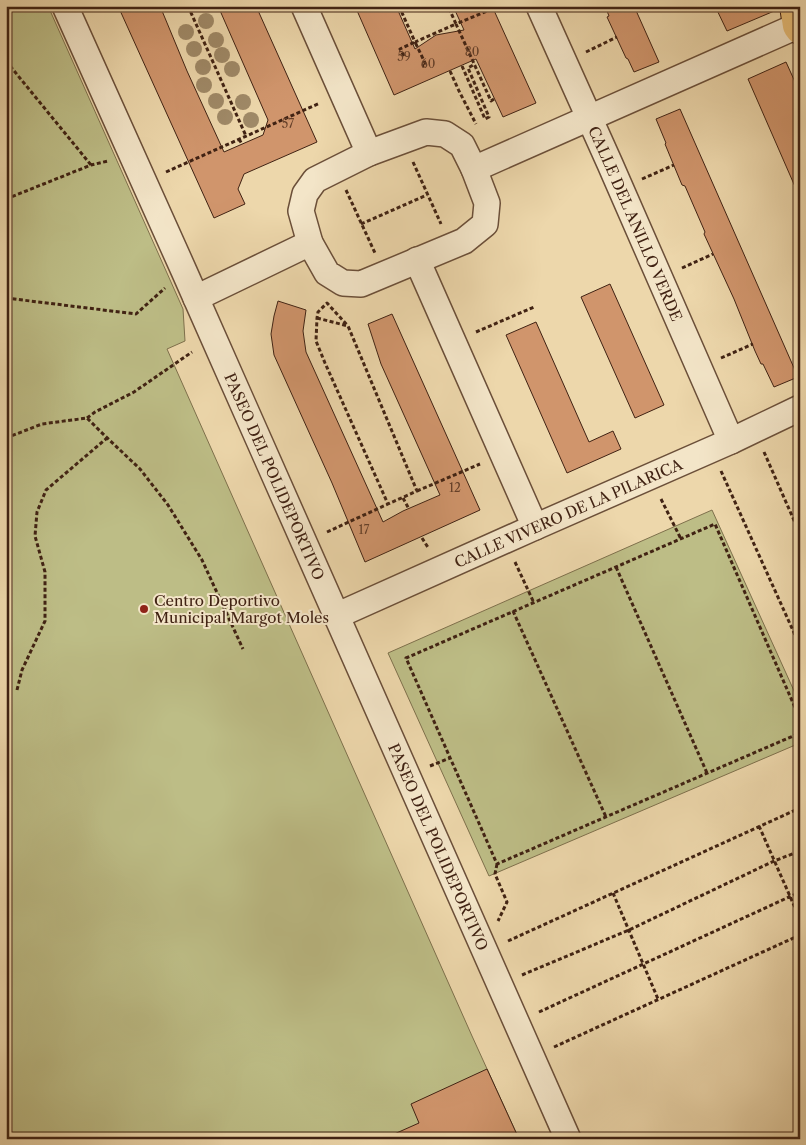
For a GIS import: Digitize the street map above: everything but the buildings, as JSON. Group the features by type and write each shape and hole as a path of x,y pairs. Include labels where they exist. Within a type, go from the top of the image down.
{"street":[{"name":"PASEO DEL POLIDEPORTIVO","path":"65,6 568,1139"},
{"path":"304,6 369,153"},
{"name":"CALLE DEL ANILLO VERDE","path":"539,6 731,441"},
{"path":"474,169 589,119 797,21"},
{"path":"426,132 445,134 462,145 474,169 487,203 485,224 464,241 361,284 343,283 327,273 310,243 301,211 305,194 315,180 369,153 404,141 426,132"},
{"path":"196,298 310,243"},
{"path":"417,260 535,527"},
{"name":"CALLE VIVERO DE LA PILARICA","path":"336,616 731,441 800,408"}],"path":[{"path":"188,6 246,136"},
{"path":"399,6 405,25 425,65"},
{"path":"449,6 484,81"},
{"path":"404,56 400,48 499,6"},
{"path":"458,37 460,36 465,39 484,81 490,103 494,100"},
{"path":"579,55 617,37"},
{"path":"462,66 485,119 489,117 468,68 474,60"},
{"path":"6,61 91,165"},
{"path":"450,71 459,91"},
{"path":"166,172 320,103"},
{"path":"239,139 242,144"},
{"path":"404,141 451,246"},
{"path":"6,199 91,165 114,160"},
{"path":"640,180 674,165"},
{"path":"336,170 385,274"},
{"path":"362,224 427,195"},
{"path":"680,269 713,254"},
{"path":"6,298 136,314 184,272"},
{"path":"388,504 324,363 316,341 318,312 327,303 348,326 416,492"},
{"path":"454,342 534,306"},
{"path":"317,318 348,326"},
{"path":"720,358 753,344"},
{"path":"6,438 42,424 88,418 95,412 134,392 192,352"},
{"path":"88,418 140,469 168,505 202,560 242,649"},
{"path":"17,690 22,670 45,622 45,572 35,536 37,512 46,490 107,438"},
{"path":"762,448 800,534"},
{"path":"323,534 487,460"},
{"path":"718,466 800,646"},
{"path":"659,495 681,539"},
{"path":"403,498 409,509"},
{"path":"507,902 495,874 497,864 406,658 715,524 800,719"},
{"path":"514,559 534,603"},
{"path":"616,567 707,773"},
{"path":"513,611 606,817"},
{"path":"497,864 800,733"},
{"path":"430,766 450,758"},
{"path":"503,943 800,808"},
{"path":"759,826 800,919"},
{"path":"518,977 629,930 800,850"},
{"path":"535,1014 800,892"},
{"path":"613,893 658,999"},
{"path":"551,1048 800,935"}],"green space":[{"name":"Centro Deportivo Municipal Margot Moles","path":"6,6 48,6 183,309 185,341 167,349 519,1139 6,1139"},
{"path":"712,510 800,704 800,743 489,876 388,653"}],"place":[{"name":"Centro Deportivo Municipal Margot Moles","path":"144,609"}]}
